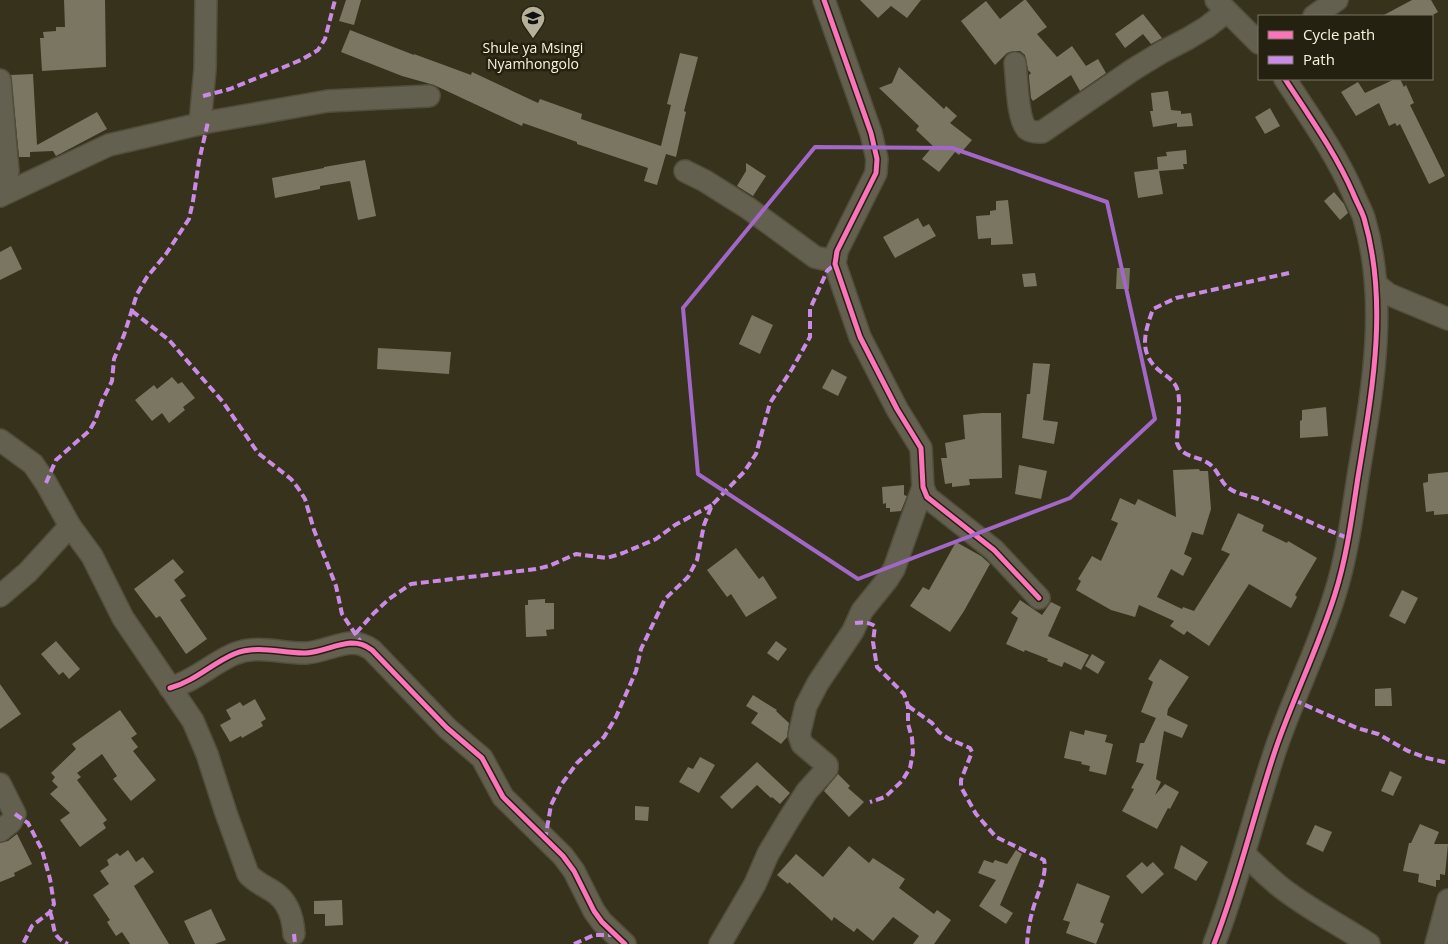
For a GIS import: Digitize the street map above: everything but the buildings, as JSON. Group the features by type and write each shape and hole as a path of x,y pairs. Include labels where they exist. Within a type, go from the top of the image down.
{"street":[{"path":"200,124 205,69 206,0"},
{"path":"720,944 755,884 768,854 789,819 807,791 827,769 827,765 802,744 799,736 806,706 818,683 853,631 862,611 894,569 922,487 921,448 897,409 860,337 836,264 837,250 876,173 877,158 871,133 824,0"},
{"path":"1315,15 1337,0"},
{"path":"1015,63 1021,118 1025,127 1035,133 1042,132 1141,65 1207,27 1221,6 1258,41"},
{"path":"0,80 8,171 0,196 108,146 200,124 328,101 429,96"},
{"path":"1214,944 1228,907 1282,732 1310,664 1335,592 1348,538 1368,419 1376,349 1376,272 1363,217 1342,168 1286,80"},
{"path":"684,171 712,185 755,213 815,257 823,259 835,258"},
{"path":"1377,285 1388,294 1448,319"},
{"path":"0,440 33,464 70,526 92,556 123,618 193,721 207,754 248,874 254,881 282,898 293,920 294,934"},
{"path":"922,487 927,497 994,550 1039,598"},
{"path":"0,596 28,572 70,526"},
{"path":"170,688 184,684 235,654 258,649 305,653 323,651 346,644 362,644 372,650 447,728 482,758 503,797 563,856 574,871 598,916 625,944"},
{"path":"0,784 15,814 11,822 0,831"},
{"path":"1244,854 1279,886 1369,944"},
{"path":"1436,944 1448,900"}],"highlighted area":[{"path":"815,147 952,148 1107,202 1155,419 1070,498 858,579 698,474 683,308"}],"marked path":[{"path":"203,96 230,89 301,60 318,50 325,39 335,0"},
{"path":"46,483 56,460 89,431 95,421 112,381 114,359 137,294 189,219 208,122"},
{"path":"545,840 551,805 561,785 577,763 604,737 616,717 636,671 641,649 665,599 688,577 697,560 704,525 712,505 744,472 756,454 770,403 810,337 810,309 827,271 835,264"},
{"path":"1289,273 1176,298 1153,309 1147,327 1146,351 1154,365 1172,380 1176,386 1179,397 1177,443 1182,451 1212,466 1224,483 1234,491 1263,501 1348,538"},
{"path":"132,311 169,340 223,402 258,453 291,479 298,488 305,499 314,530 336,586 342,614 362,644"},
{"path":"356,633 389,599 411,584 536,569 549,566 576,554 607,558 656,539 675,525 712,505"},
{"path":"855,623 875,626 873,642 877,667 904,694 908,706 908,724 912,738 913,753 910,768 902,781 885,797 870,802"},
{"path":"1294,700 1357,728 1378,734 1408,751 1448,763"},
{"path":"908,706 932,723 939,732 949,739 970,748 972,752 961,780 961,787 976,814 996,837 1044,860 1044,872 1031,917 1027,944"},
{"path":"15,814 28,823 42,850 50,879 54,904 50,912 32,926 23,944"},
{"path":"50,912 56,935 68,944"},
{"path":"294,934 295,944"},
{"path":"574,944 594,935 615,935"}],"cycle path":[{"path":"824,0 871,133 877,159 876,173 837,251 835,264 860,337 897,409 921,448 923,487 927,497 994,550 1039,598"},
{"path":"1214,944 1231,896 1276,748 1322,633 1339,580 1349,536 1373,380 1376,348 1376,282 1364,218 1338,163 1286,80"},
{"path":"170,688 243,651 262,650 306,653 351,643 367,647 447,728 482,758 503,797 563,856 574,871 594,911 602,922 625,944"}],"place":[{"name":"Shule ya Msingi Nyamhongolo","path":"533,39"}]}
